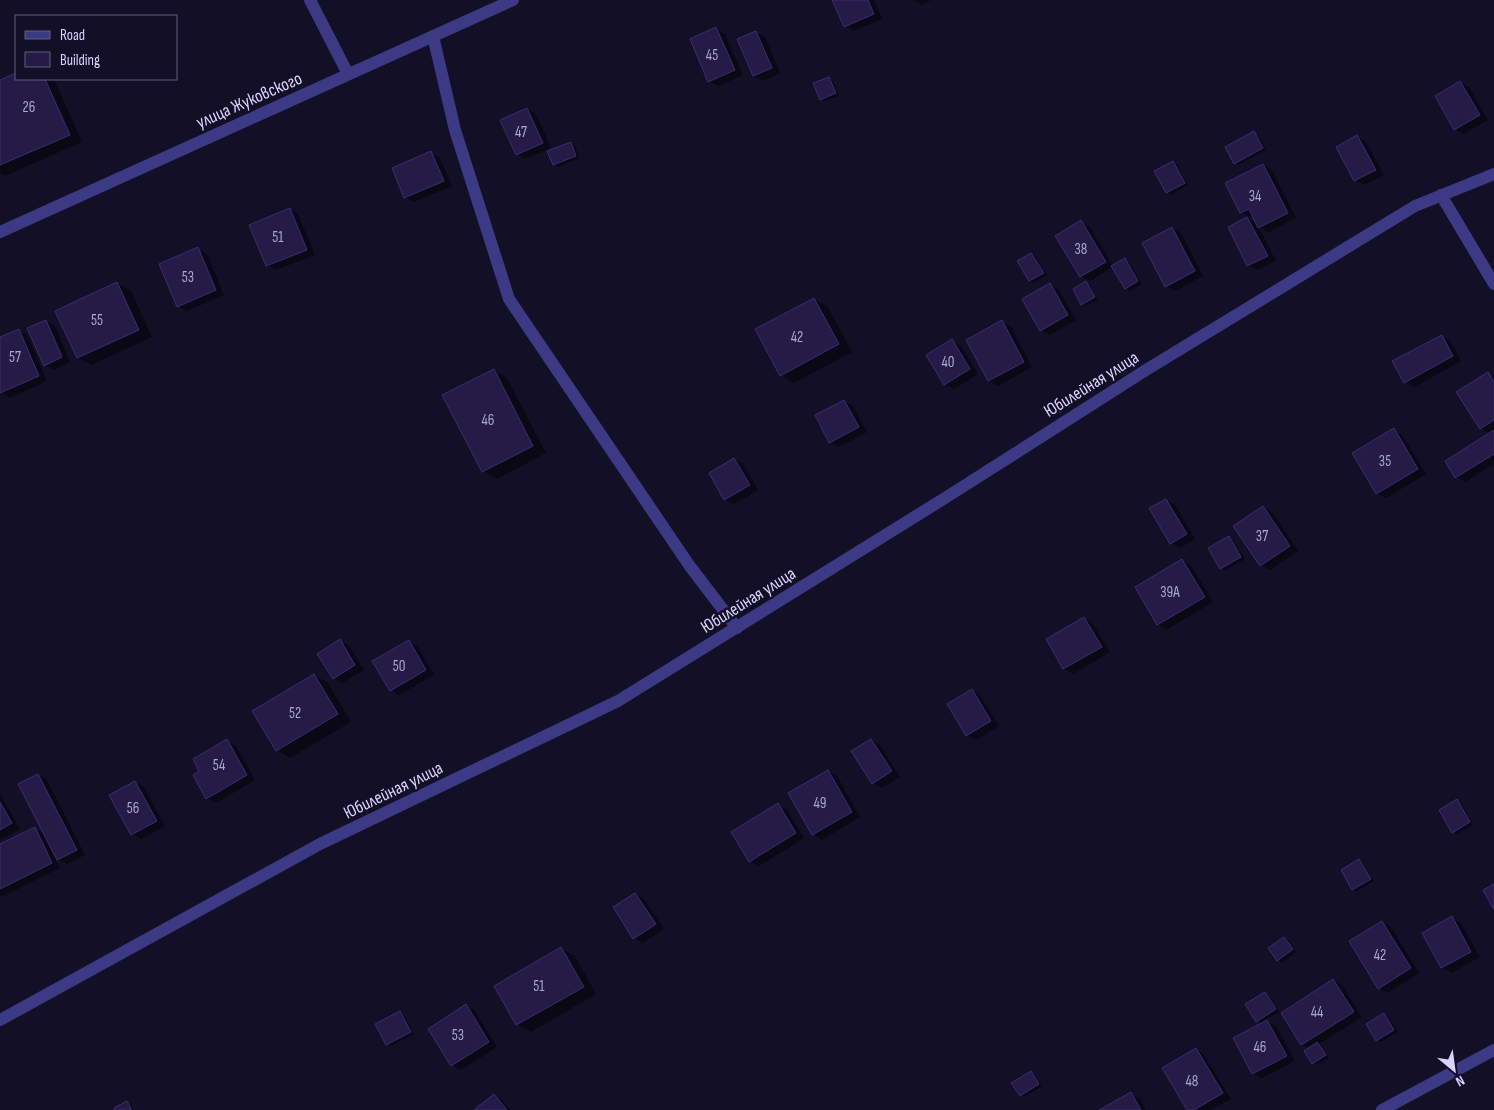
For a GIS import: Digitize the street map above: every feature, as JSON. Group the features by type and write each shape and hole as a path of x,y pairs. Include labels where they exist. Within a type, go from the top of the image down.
{"street":[{"path":"310,0 348,74"},
{"name":"улица Жуковского","path":"0,232 513,0"},
{"path":"433,36 455,130 509,299 689,565 737,628"},
{"name":"Юбилейная улица","path":"0,1020 320,844 618,702 1146,370 1415,206 1494,174"},
{"path":"1441,195 1494,284"},
{"path":"1382,1110 1494,1050"}],"building":[{"path":"832,0 868,0 874,14 844,27"},
{"path":"716,27 735,70 708,82 690,39"},
{"path":"756,31 772,68 753,76 737,39"},
{"path":"15,73 15,80 45,80 70,135 0,165 0,80"},
{"path":"829,77 836,93 820,100 813,83"},
{"path":"1460,81 1480,115 1454,130 1435,96"},
{"path":"527,108 543,143 516,155 500,120"},
{"path":"1254,131 1263,148 1234,164 1225,147"},
{"path":"1357,135 1376,170 1354,181 1336,147"},
{"path":"571,142 576,156 553,165 547,151"},
{"path":"431,151 444,181 404,198 392,168"},
{"path":"1173,161 1185,183 1166,193 1154,171"},
{"path":"1263,164 1288,213 1258,228 1249,209 1240,213 1225,183"},
{"path":"290,208 307,250 266,266 249,225"},
{"path":"1247,217 1268,256 1247,266 1228,227"},
{"path":"1081,220 1106,262 1080,277 1055,236"},
{"path":"1172,227 1195,271 1165,287 1142,243"},
{"path":"198,247 216,290 177,307 159,264"},
{"path":"1031,253 1044,273 1029,281 1017,261"},
{"path":"1125,258 1138,281 1125,289 1111,266"},
{"path":"1086,281 1095,297 1081,305 1073,289"},
{"path":"117,282 139,330 77,358 55,311"},
{"path":"1050,283 1068,315 1040,331 1022,299"},
{"path":"814,298 839,344 780,376 755,329"},
{"path":"46,320 62,357 44,366 27,328"},
{"path":"1002,320 1024,362 988,381 966,340"},
{"path":"19,329 39,376 0,393 0,337"},
{"path":"1442,335 1453,356 1404,383 1392,361"},
{"path":"952,339 970,369 944,385 926,355"},
{"path":"494,369 533,446 482,472 442,395"},
{"path":"1488,372 1494,382 1494,420 1480,429 1456,392"},
{"path":"844,400 859,427 829,443 815,415"},
{"path":"1394,428 1418,469 1376,494 1352,453"},
{"path":"1494,430 1494,454 1455,478 1445,461"},
{"path":"734,458 750,485 724,500 709,473"},
{"path":"1166,499 1187,534 1170,544 1149,508"},
{"path":"1263,506 1290,546 1260,566 1233,526"},
{"path":"1229,536 1241,557 1220,569 1208,548"},
{"path":"1182,559 1205,597 1157,625 1135,587"},
{"path":"1084,617 1102,647 1063,669 1046,639"},
{"path":"340,639 355,665 333,679 317,654"},
{"path":"409,640 426,670 390,691 372,661"},
{"path":"314,674 338,714 276,751 252,711"},
{"path":"972,689 991,721 966,736 947,704"},
{"path":"227,739 247,775 206,799 193,775 199,771 193,759"},
{"path":"871,739 892,771 872,784 851,751"},
{"path":"828,770 852,812 812,835 788,793"},
{"path":"38,774 77,850 57,860 18,784"},
{"path":"135,781 157,821 131,835 109,795"},
{"path":"1457,799 1470,822 1452,833 1439,810"},
{"path":"0,802 12,823 0,830"},
{"path":"778,803 796,833 749,862 731,832"},
{"path":"35,827 52,863 0,889 0,844"},
{"path":"1359,859 1371,879 1352,890 1341,870"},
{"path":"1494,884 1494,910 1483,890"},
{"path":"635,893 656,924 633,939 613,907"},
{"path":"1452,916 1471,952 1441,968 1422,933"},
{"path":"1382,921 1411,968 1378,989 1349,941"},
{"path":"1284,937 1293,949 1277,961 1268,948"},
{"path":"561,947 584,987 516,1025 494,986"},
{"path":"1333,979 1354,1012 1301,1045 1281,1013"},
{"path":"1265,992 1276,1009 1256,1022 1245,1004"},
{"path":"466,1004 489,1042 451,1066 428,1029"},
{"path":"400,1011 411,1032 386,1045 375,1024"},
{"path":"1384,1013 1394,1030 1376,1041 1366,1024"},
{"path":"1267,1020 1287,1056 1252,1074 1233,1038"},
{"path":"1317,1042 1326,1055 1312,1064 1304,1051"},
{"path":"1196,1048 1223,1093 1194,1110 1187,1110 1162,1068"},
{"path":"1031,1071 1039,1084 1020,1096 1011,1083"},
{"path":"1131,1092 1141,1110 1099,1110"},
{"path":"494,1094 507,1110 474,1110"},
{"path":"127,1101 132,1110 115,1110 114,1108"}]}
